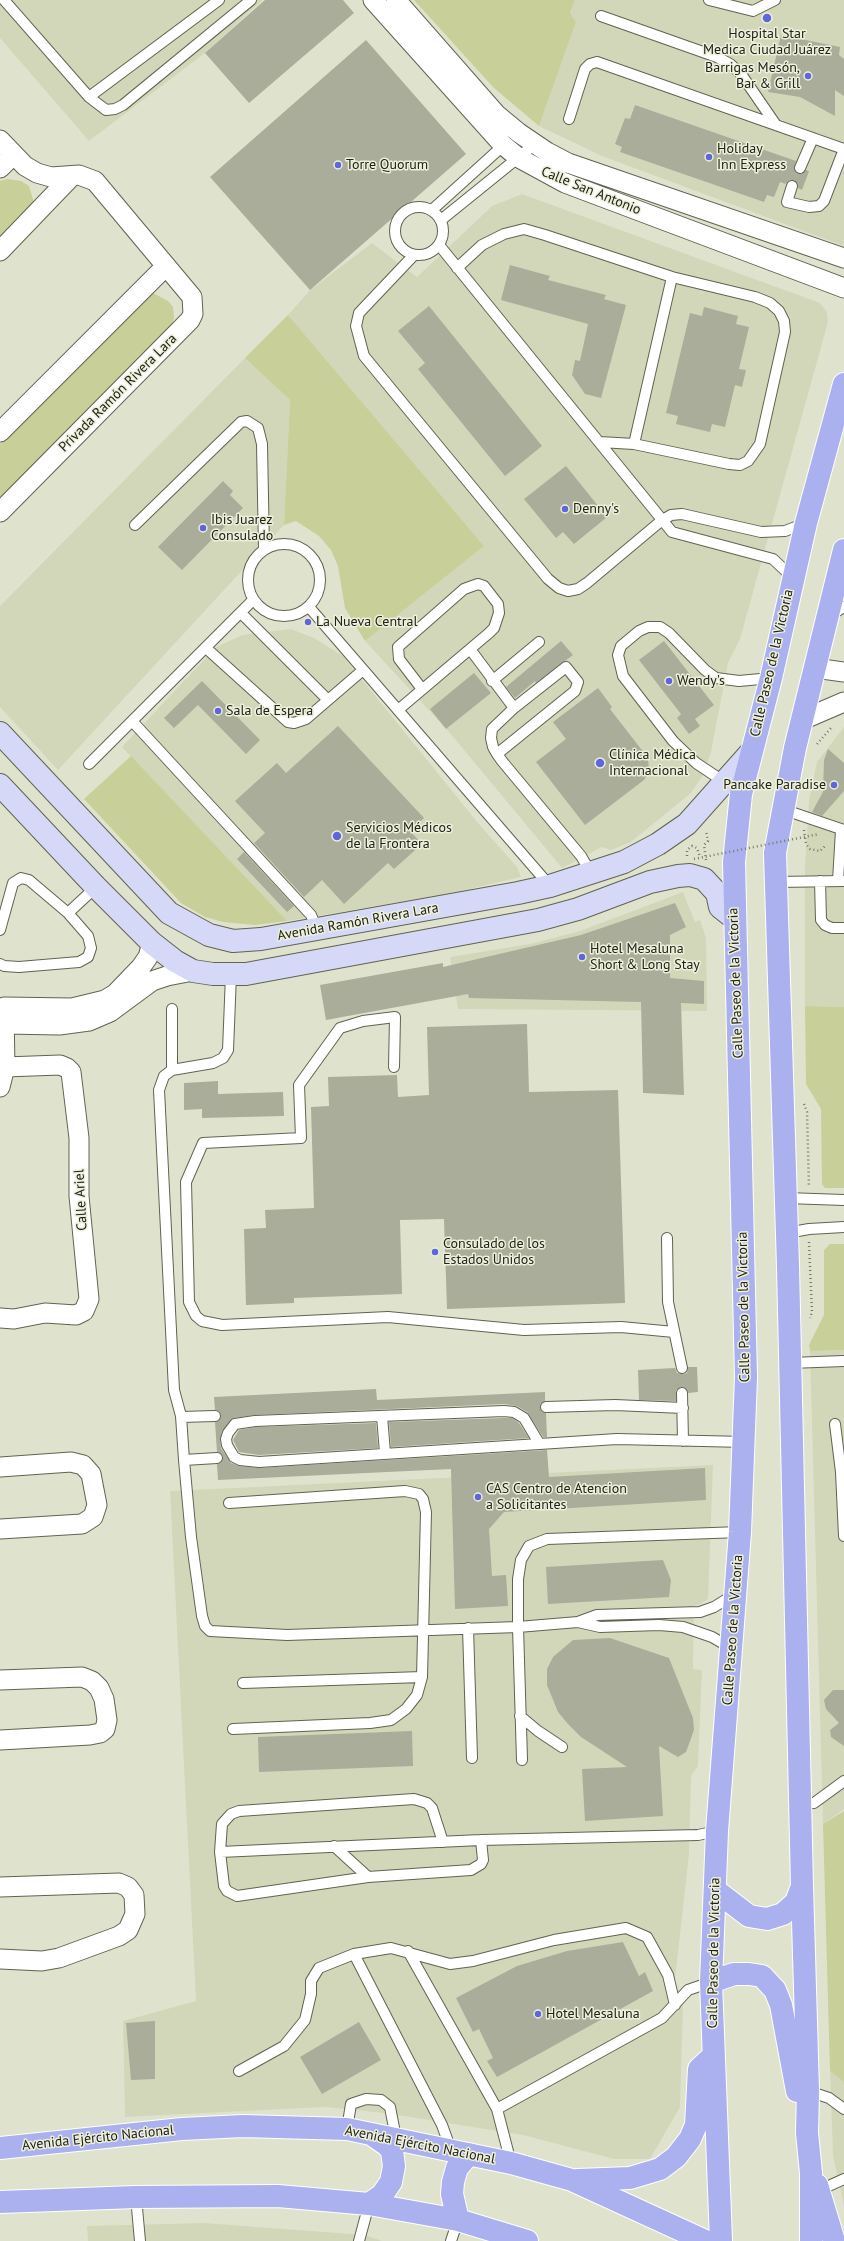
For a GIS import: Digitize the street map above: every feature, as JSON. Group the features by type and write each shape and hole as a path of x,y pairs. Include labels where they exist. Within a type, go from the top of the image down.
{"main road":[{"name":"Calle Paseo de la Victoria","path":"721,2241 711,1982 717,1831 740,1532 745,1442 746,1377 734,918 733,788 751,752 771,678 792,577 844,384"},
{"path":"807,2133 808,2091 787,1234 775,853 782,809 815,668 836,612 844,550"},
{"path":"715,1890 750,1916 767,1919 783,1914 796,1902 802,1886"},
{"path":"711,1982 734,1974 749,1974 762,1976 775,1990 781,2005 816,2182 837,2236"},
{"path":"572,2180 630,2178 660,2169 676,2157 690,2139 696,2125 699,2069 713,2056"},
{"name":"Avenida Ejército Nacional","path":"0,2148 182,2129 243,2126 347,2129 511,2163 572,2180 705,2241"},
{"path":"369,2204 382,2195 391,2182 394,2166 392,2151 387,2145 371,2134"},
{"path":"458,2220 452,2194 453,2182 460,2152"},
{"path":"811,2241 816,2182"},
{"path":"0,2202 136,2197 278,2196 369,2204 458,2220 527,2241"}],"street":[{"name":"Calle San Antonio","path":"373,0 503,146 519,158 565,183 844,288"},
{"name":"Calle San Antonio","path":"396,0 496,114 519,134 535,144 568,163 844,258"},
{"name":"Privada Ramón Rivera Lara","path":"0,140 6,161 25,166 51,177 88,177 95,180 192,297 193,314 190,320 0,512"},
{"path":"0,251 72,176"},
{"path":"0,432 166,266"},
{"path":"815,668 844,672"},
{"path":"802,720 844,702"},
{"name":"Avenida Ramón Rivera Lara","path":"0,733 169,913 209,935 233,941 261,939 550,886 591,874 624,862 658,844 688,824 733,788"},
{"path":"0,785 33,818 96,887 152,943 175,961 193,971"},
{"path":"33,818 57,795"},
{"path":"2,1015 59,1025 89,1021 110,1012 152,981 167,976 193,971 231,975 261,972 560,915 650,882 678,876 690,875 704,879 712,885 717,893 720,907 734,918"},
{"path":"550,886 560,915"},
{"path":"231,975 233,941"},
{"path":"2,1015 72,1008 105,1000 115,994 141,967 148,957 152,943"},
{"path":"0,1087 5,1067 2,1015"},
{"name":"Calle Ariel","path":"0,1318 14,1319 45,1313 76,1315 84,1311 89,1299 78,1196 79,1138 71,1072 67,1068 60,1065 5,1067"},
{"path":"0,1467 71,1462 83,1465 91,1474 97,1505 93,1517 82,1524 0,1529"},
{"path":"0,1680 82,1677 92,1681 102,1693 106,1720 105,1729 100,1733 90,1735 0,1740"},
{"path":"0,1887 119,1884 128,1887 134,1895 134,1914 128,1930 119,1936 59,1958 42,1961 0,1959"}],"lane":[{"path":"4,0 89,97 106,110 115,109 124,105 251,0"},
{"path":"89,97 219,0"},
{"path":"709,0 753,11 775,0"},
{"path":"601,16 717,57 730,64 741,74 776,125"},
{"path":"569,119 585,69 590,64 596,62 844,150 824,201 819,206 809,207 787,202 792,186"},
{"path":"432,210 503,146 519,134"},
{"path":"800,168 813,138"},
{"path":"441,220 535,144"},
{"path":"424,207 432,210 441,220 443,233 439,245 428,254 414,255 407,252 398,242 395,230 397,222 408,210 424,207"},
{"path":"457,268 482,245 504,234 524,229 672,277 755,297 770,303 779,311 784,321 785,332 760,444 754,455 748,461 740,465 729,464 634,444 600,442"},
{"path":"439,245 600,442 661,521 672,532 682,536 754,552 774,559 792,577"},
{"path":"414,255 359,313 356,326 364,356 548,579 559,588 568,591 578,589 661,521 671,515 682,514 761,532 785,531 806,522"},
{"path":"634,444 672,277"},
{"path":"135,525 241,422 247,421 253,423 258,428 262,444 264,550"},
{"path":"278,545 294,545 312,558 316,564 320,579 318,594 309,607 298,614 286,616 273,615 262,610 253,600 248,587 248,573 254,560 264,550 278,545"},
{"path":"398,710 494,628 499,613 498,604 484,586 478,584 464,589 398,647 397,654 399,659 422,689"},
{"path":"89,764 253,600"},
{"path":"309,607 550,886"},
{"path":"240,613 328,700"},
{"path":"733,788 696,763 673,741 623,676 618,655 622,646 638,631 648,627 660,627 670,633 705,670 716,678 738,681 771,678"},
{"path":"492,681 539,642"},
{"path":"206,648 288,722 301,722 363,670"},
{"path":"470,649 492,681 514,708"},
{"path":"497,754 575,691 578,682 566,667 514,708 492,728 491,738 497,754 581,856 591,874"},
{"path":"132,721 311,915 318,929"},
{"path":"776,882 841,881 842,830 782,809"},
{"path":"0,930 13,883 21,878 29,880 68,913 88,936 91,948 88,957 79,962 19,967 4,966 0,964"},
{"path":"820,881 821,920 825,925 832,928 844,928"},
{"path":"68,913 96,887"},
{"path":"231,975 228,1050 223,1058 213,1063 172,1070 164,1076 159,1090 174,1390 180,1417 191,1538 202,1616 205,1626 210,1631 287,1635 425,1629 518,1627 578,1622 597,1615 700,1612 719,1605 736,1593"},
{"path":"172,1009 172,1070"},
{"path":"394,1067 395,1017 363,1021 340,1028 299,1085 301,1138 203,1143 186,1182 189,1302 199,1319 211,1324 222,1325 388,1317 524,1330 621,1327 674,1332"},
{"path":"786,1198 844,1200"},
{"path":"787,1234 809,1229 844,1227"},
{"path":"667,1238 668,1302 682,1368"},
{"path":"790,1363 844,1361"},
{"path":"682,1393 683,1441"},
{"path":"546,1407 615,1404 683,1408"},
{"path":"539,1443 524,1418 510,1411 235,1424 228,1433 227,1445 234,1457 248,1462 617,1439 745,1442"},
{"path":"180,1417 215,1416"},
{"path":"382,1416 385,1454"},
{"path":"835,1424 844,1536"},
{"path":"184,1460 217,1458"},
{"path":"229,1503 405,1491 419,1494 423,1499 426,1512 425,1629 422,1677 418,1695 406,1709 391,1720 370,1723 233,1729"},
{"path":"522,1760 518,1579 524,1552 535,1542 547,1539 740,1532"},
{"path":"659,1614 659,1625"},
{"path":"578,1622 600,1627 659,1625 690,1630 712,1637 732,1648"},
{"path":"468,1628 472,1758"},
{"path":"243,1683 422,1677"},
{"path":"520,1716 538,1731 562,1747"},
{"path":"801,1804 814,1803 844,1781"},
{"path":"443,1842 432,1808 426,1803 414,1799 239,1811 232,1814 222,1824 220,1852 224,1886 231,1895 237,1896 368,1877 471,1870 481,1864 483,1860 481,1840"},
{"path":"220,1852 481,1840 698,1835 717,1831"},
{"path":"334,1846 368,1877"},
{"path":"239,2071 284,2046 305,2020 311,1994 311,1981 318,1968 354,1954 391,1948 408,1951 432,1960 450,1964 473,1961 554,1940 626,1928 647,1937 668,1975 675,2005"},
{"path":"408,1951 498,2109 511,2163"},
{"path":"354,1954 442,2125 460,2152"},
{"path":"498,2109 662,2018 688,1990 711,1982"},
{"path":"808,2091 829,2098 844,2109"},
{"path":"347,2129 351,2104 366,2098 381,2100 390,2107 396,2138"},
{"path":"816,2182 844,2179"},
{"path":"136,2197 140,2241"},
{"path":"359,2241 369,2204"},
{"path":"451,2241 458,2220"}],"path":[{"path":"687,850 692,846 697,848 702,863 706,860 704,845 708,841 708,834 706,830 702,828"},
{"path":"804,829 806,844 810,849 815,851 824,848 826,839"},
{"path":"694,859 819,834 824,836"}],"shaded area":[{"path":"0,0 263,0 205,53 89,141 0,38"},
{"path":"575,0 844,0 844,246 602,156 539,126 576,22 570,13"},
{"path":"522,194 820,303 827,312 828,322 740,639 728,663 711,752 703,775 691,793 631,842 611,850 602,847 562,868 449,732 365,641 484,546 288,315 310,290 372,243 417,277 492,206"},
{"path":"245,358 290,400 284,525 58,770 0,707 0,606"},
{"path":"291,629 314,638 343,656 478,823 517,867 521,877 448,894 287,921 122,747 215,648 242,635"},
{"path":"844,727 844,1007 805,1006 805,868 809,800 817,762"},
{"path":"683,892 695,922 700,920 706,938 707,1011 458,1009 450,957 530,944 580,931"},
{"path":"844,1350 844,1809 823,1824 810,1351"},
{"path":"713,1465 708,1599 701,1604 694,1606 693,1669 702,1670 698,1766 691,1776 689,1854 674,1988 683,2006 680,2107 650,2159 614,2159 523,2135 384,2113 325,2107 125,2117 123,2021 196,2001 170,1491"},
{"path":"830,2071 844,2082 844,2206 833,2156"},
{"path":"204,2223 365,2235 382,2241 88,2241 87,2226"}],"green space":[{"path":"414,0 575,0 570,13 576,22 539,126 494,88"},
{"path":"7,179 21,181 29,186 34,203 0,238 0,181"},
{"path":"153,293 168,301 173,307 174,318 169,332 0,500 0,444 143,297"},
{"path":"288,315 484,546 365,641 345,608 338,566 331,550 319,536 296,521 284,525 290,400 245,358"},
{"path":"131,756 287,921 255,925 223,922 205,917 181,903 84,799"},
{"path":"805,1006 844,1007 844,1188 825,1188 822,1184 821,1109 806,1084"},
{"path":"830,1244 844,1244 844,1350 810,1351 809,1345 824,1315 824,1250"},
{"path":"844,1811 844,2082 830,2071 823,1824"}],"building":[{"path":"265,0 343,0 354,13 249,103 205,53"},
{"name":"Barrigas Mesón, Bar & Grill","path":"781,35 840,47 839,55 844,59 844,96 835,90 835,116 800,97 768,92"},
{"name":"Torre Quorum","path":"366,40 466,154 310,290 210,177"},
{"name":"Holiday Inn Express","path":"635,105 796,161 794,168 797,174 801,174 806,170 809,171 802,190 798,188 798,184 794,180 790,180 786,184 780,182 774,197 767,195 764,202 620,152 622,147 615,144 625,118 630,119"},
{"path":"510,265 550,276 548,280 606,295 604,299 626,305 601,398 585,394 572,375 575,360 580,361 588,324 501,300"},
{"path":"429,306 542,446 505,476 418,369 425,363 398,331"},
{"path":"704,307 738,316 736,324 749,327 739,369 746,370 742,387 735,385 725,427 712,424 710,432 676,424 678,416 666,413 690,313 702,316"},
{"path":"566,466 607,517 574,544 563,532 556,538 524,499"},
{"path":"223,481 233,491 230,495 243,508 182,570 158,547"},
{"path":"561,641 573,655 536,683 535,681 515,698 506,687"},
{"path":"664,641 714,705 695,719 700,726 689,734 677,718 681,714 639,660"},
{"path":"474,673 491,693 446,729 430,709"},
{"name":"Sala de Espera","path":"202,681 260,740 246,754 198,705 174,728 164,718"},
{"path":"598,688 612,707 610,709 648,758 649,771 644,780 585,825 536,762 566,739 553,722"},
{"path":"338,726 424,818 410,831 422,844 394,869 388,863 344,904 322,880 304,897 254,843 265,833 235,801 277,763 286,773"},
{"name":"Pancake Paradise","path":"828,749 844,763 844,791 822,816 812,812 823,792 824,760"},
{"path":"244,852 294,906 287,912 237,859"},
{"path":"675,903 686,927 670,935 670,978 704,981 704,1004 681,1003 684,1095 643,1093 641,1002 469,998 468,994 326,1020 320,985 443,963 443,967 581,935"},
{"path":"527,1024 529,1092 618,1090 625,1303 447,1309 444,1219 400,1220 402,1294 294,1298 294,1303 246,1305 244,1229 266,1228 265,1210 314,1208 311,1107 329,1106 328,1077 397,1075 398,1097 429,1095 427,1027"},
{"path":"218,1081 218,1094 283,1092 284,1116 202,1118 202,1109 184,1110 184,1083"},
{"path":"688,1367 697,1367 698,1392 688,1393 685,1388 681,1387 676,1390 676,1401 639,1400 638,1370 675,1368 677,1373 683,1374 687,1373"},
{"path":"376,1389 377,1400 545,1392 545,1401 541,1404 540,1408 546,1413 547,1437 543,1437 527,1412 517,1406 504,1404 255,1415 234,1418 222,1431 220,1440 221,1448 231,1463 239,1466 259,1468 547,1450 549,1477 705,1468 706,1500 504,1512 489,1529 492,1576 506,1575 508,1606 455,1609 451,1469 218,1480 217,1464 221,1463 223,1458 222,1454 217,1452 215,1422 220,1419 221,1415 215,1410 214,1397"},
{"path":"512,1418 519,1423 529,1438 391,1447 389,1422"},
{"path":"376,1423 378,1448 259,1455 239,1452 233,1440 239,1430 256,1427"},
{"path":"663,1560 671,1580 669,1597 548,1604 546,1567"},
{"path":"610,1638 669,1658 693,1718 694,1730 686,1752 678,1757 659,1746 663,1816 585,1821 582,1769 627,1767 581,1737 558,1712 547,1685 547,1669 553,1657 573,1640"},
{"path":"833,1690 844,1690 844,1746 831,1737 830,1730 839,1723 826,1709 824,1700"},
{"path":"412,1731 413,1766 259,1772 258,1737"},
{"name":"Hotel Mesaluna","path":"623,1942 639,1976 645,1972 653,1991 497,2077 487,2061 493,2058 479,2029 473,2032 456,1998 517,1966 567,1951"},
{"path":"155,2021 155,2079 131,2080 126,2023"},
{"path":"359,2022 381,2060 322,2094 300,2057"}],"place":[{"name":"Hospital Star Medica Ciudad Juárez","path":"767,18"},
{"name":"Barrigas Mesón, Bar & Grill","path":"808,76"},
{"name":"Holiday Inn Express","path":"709,157"},
{"name":"Torre Quorum","path":"338,165"},
{"name":"Denny's","path":"565,509"},
{"name":"Ibis Juarez Consulado","path":"203,528"},
{"name":"La Nueva Central","path":"308,622"},
{"name":"Wendy's","path":"669,681"},
{"name":"Sala de Espera","path":"218,711"},
{"name":"Clínica Médica Internacional","path":"600,763"},
{"name":"Pancake Paradise","path":"834,785"},
{"name":"Servicios Médicos de la Frontera","path":"337,836"},
{"name":"Hotel Mesaluna Short & Long Stay","path":"582,957"},
{"name":"Consulado de los Estados Unidos","path":"435,1252"},
{"name":"CAS Centro de Atencion a Solicitantes","path":"478,1497"},
{"name":"Hotel Mesaluna","path":"538,2014"}]}
